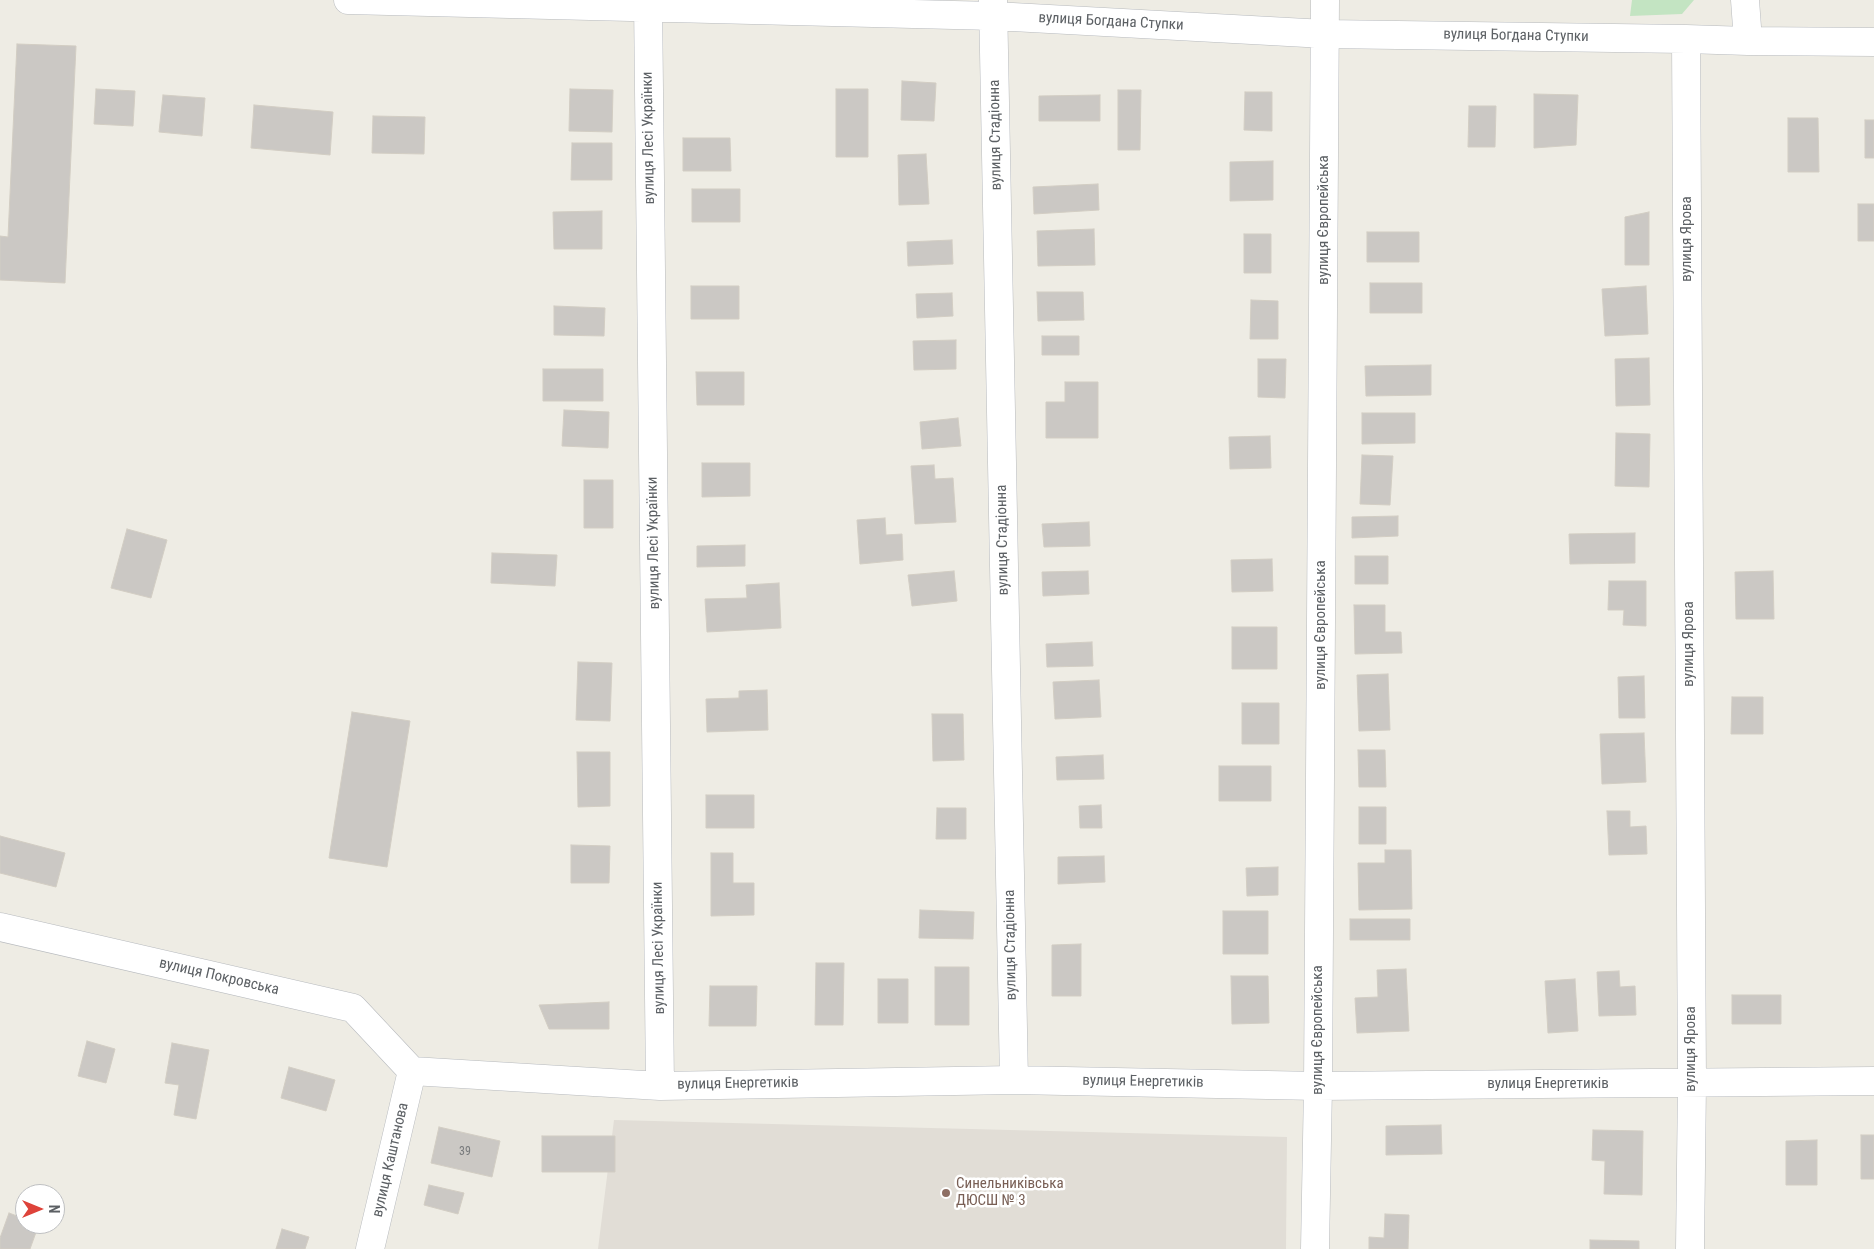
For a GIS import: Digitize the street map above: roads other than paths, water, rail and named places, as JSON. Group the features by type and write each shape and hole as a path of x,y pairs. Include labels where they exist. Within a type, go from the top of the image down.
{"street":[{"name":"вулиця Богдана Ступки","path":"348,0 993,8 1325,34 1874,42"},
{"name":"вулиця Європейська","path":"1315,1249 1318,1086 1325,0"},
{"path":"1745,0 1748,41"},
{"name":"вулиця Лесі Українки","path":"648,4 660,1086"},
{"name":"вулиця Стадіонна","path":"993,8 1014,1080"},
{"name":"вулиця Ярова","path":"1686,39 1692,1083 1690,1249"},
{"name":"вулиця Покровська","path":"0,927 353,1008 412,1071"},
{"name":"вулиця Енергетиків","path":"412,1071 660,1086 1014,1080 1318,1086 1874,1081"},
{"name":"вулиця Каштанова","path":"370,1249 412,1071"}],"place":[{"name":"Синельниківська ДЮСШ № 3","path":"946,1193"}]}
